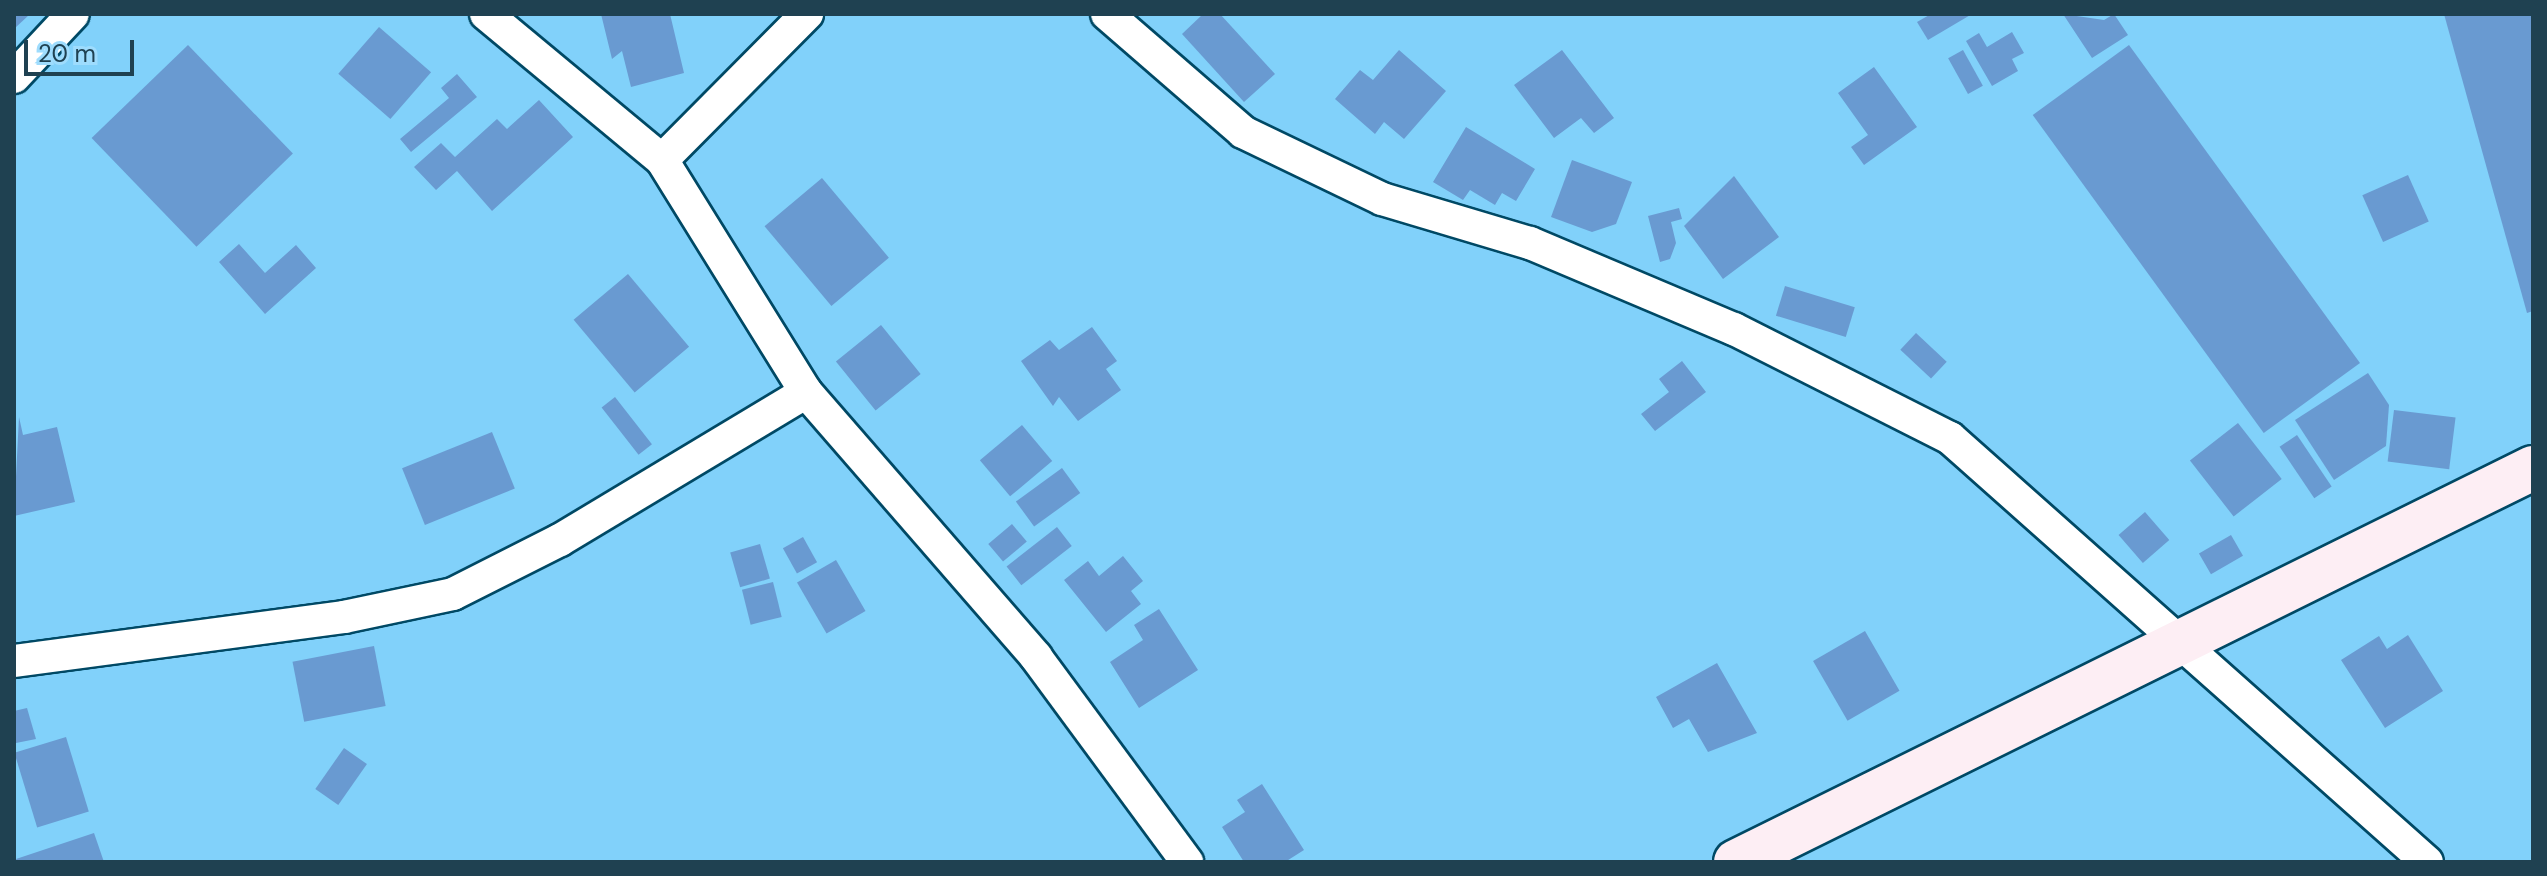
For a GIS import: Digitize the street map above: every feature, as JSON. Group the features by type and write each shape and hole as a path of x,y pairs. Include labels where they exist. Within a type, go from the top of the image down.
{"street":[{"path":"14,77 73,14"},
{"path":"486,14 662,160 806,392 1036,657 1187,862"},
{"path":"662,160 807,14"},
{"path":"1107,14 1243,132 1382,199 1530,243 1734,329 1950,438 2427,862"},
{"path":"14,661 344,617 453,594 560,540 806,392"},
{"path":"1736,862 2177,639 2533,468"}],"building":[{"path":"14,14 30,14 14,29"},
{"path":"601,14 670,14 684,73 631,87 622,51 612,59"},
{"path":"1203,14 1220,14 1275,74 1244,102 1182,34"},
{"path":"1931,14 1972,14 1928,40 1917,22"},
{"path":"2063,14 2104,20 2114,14 2128,35 2092,58"},
{"path":"2444,14 2533,14 2533,311 2527,313"},
{"path":"379,27 431,72 390,119 338,74"},
{"path":"2012,32 2024,53 2012,59 2018,71 1992,86 1966,41 1979,33 1987,47"},
{"path":"188,45 293,154 197,247 92,138"},
{"path":"2129,45 2360,363 2264,433 2033,115"},
{"path":"1399,50 1446,91 1404,139 1384,122 1375,134 1335,99 1360,70 1373,80"},
{"path":"1562,50 1614,118 1594,133 1581,118 1554,138 1514,85"},
{"path":"1963,50 1983,86 1968,94 1948,58"},
{"path":"1874,67 1917,127 1864,165 1851,147 1868,135 1838,93"},
{"path":"457,74 477,97 411,152 400,139 449,98 441,88"},
{"path":"539,100 573,137 492,211 457,171 436,190 414,167 441,143 455,157 497,119 507,129"},
{"path":"1466,127 1535,169 1516,201 1502,193 1495,205 1470,190 1463,200 1433,182"},
{"path":"1572,160 1632,182 1616,224 1592,232 1551,217"},
{"path":"2408,175 2429,222 2383,242 2362,195"},
{"path":"1734,176 1779,237 1723,279 1684,226"},
{"path":"822,178 889,258 831,306 765,226"},
{"path":"1679,208 1682,219 1671,222 1676,243 1670,259 1660,262 1648,216"},
{"path":"239,244 265,273 296,245 316,268 265,314 219,262"},
{"path":"628,274 689,347 635,392 574,320"},
{"path":"1785,286 1855,307 1846,337 1776,316"},
{"path":"881,325 921,374 876,410 836,362"},
{"path":"1092,327 1117,361 1106,369 1121,390 1078,421 1059,397 1053,406 1021,361 1050,340 1059,350"},
{"path":"1916,333 1947,362 1931,378 1900,350"},
{"path":"1682,361 1706,392 1655,431 1641,414 1669,392 1659,379"},
{"path":"2368,373 2389,405 2386,446 2334,480 2295,420"},
{"path":"615,397 652,444 639,455 602,407"},
{"path":"2394,410 2456,418 2449,469 2388,462"},
{"path":"19,417 23,435 57,427 75,502 14,516"},
{"path":"2238,423 2282,479 2234,517 2190,461"},
{"path":"1022,425 1052,461 1010,496 980,460"},
{"path":"492,432 515,489 425,525 402,468"},
{"path":"2297,435 2332,486 2314,498 2280,447"},
{"path":"1062,468 1080,493 1034,527 1016,502"},
{"path":"2145,512 2169,540 2143,563 2119,535"},
{"path":"1012,524 1027,542 1003,562 988,544"},
{"path":"1057,527 1072,546 1021,585 1007,566"},
{"path":"2231,535 2243,556 2211,574 2199,554"},
{"path":"803,537 817,562 797,574 783,548"},
{"path":"760,544 770,579 740,587 730,553"},
{"path":"1123,556 1143,581 1131,591 1141,604 1106,632 1064,580 1088,561 1099,576"},
{"path":"836,560 866,611 827,634 797,582"},
{"path":"773,582 782,617 751,625 742,590"},
{"path":"1159,609 1198,670 1139,708 1110,662 1143,640 1134,625"},
{"path":"1865,631 1900,691 1848,721 1813,661"},
{"path":"2408,635 2443,691 2385,728 2341,660 2379,636 2387,649"},
{"path":"374,646 386,706 304,722 293,662"},
{"path":"1717,663 1757,733 1708,752 1689,719 1673,728 1656,697"},
{"path":"27,708 36,739 16,743 14,711"},
{"path":"66,737 89,812 37,827 14,753"},
{"path":"344,748 367,764 338,805 315,789"},
{"path":"1262,784 1304,850 1285,862 1244,862 1222,827 1245,812 1237,800"},
{"path":"94,833 104,862 17,862 16,859"}]}
